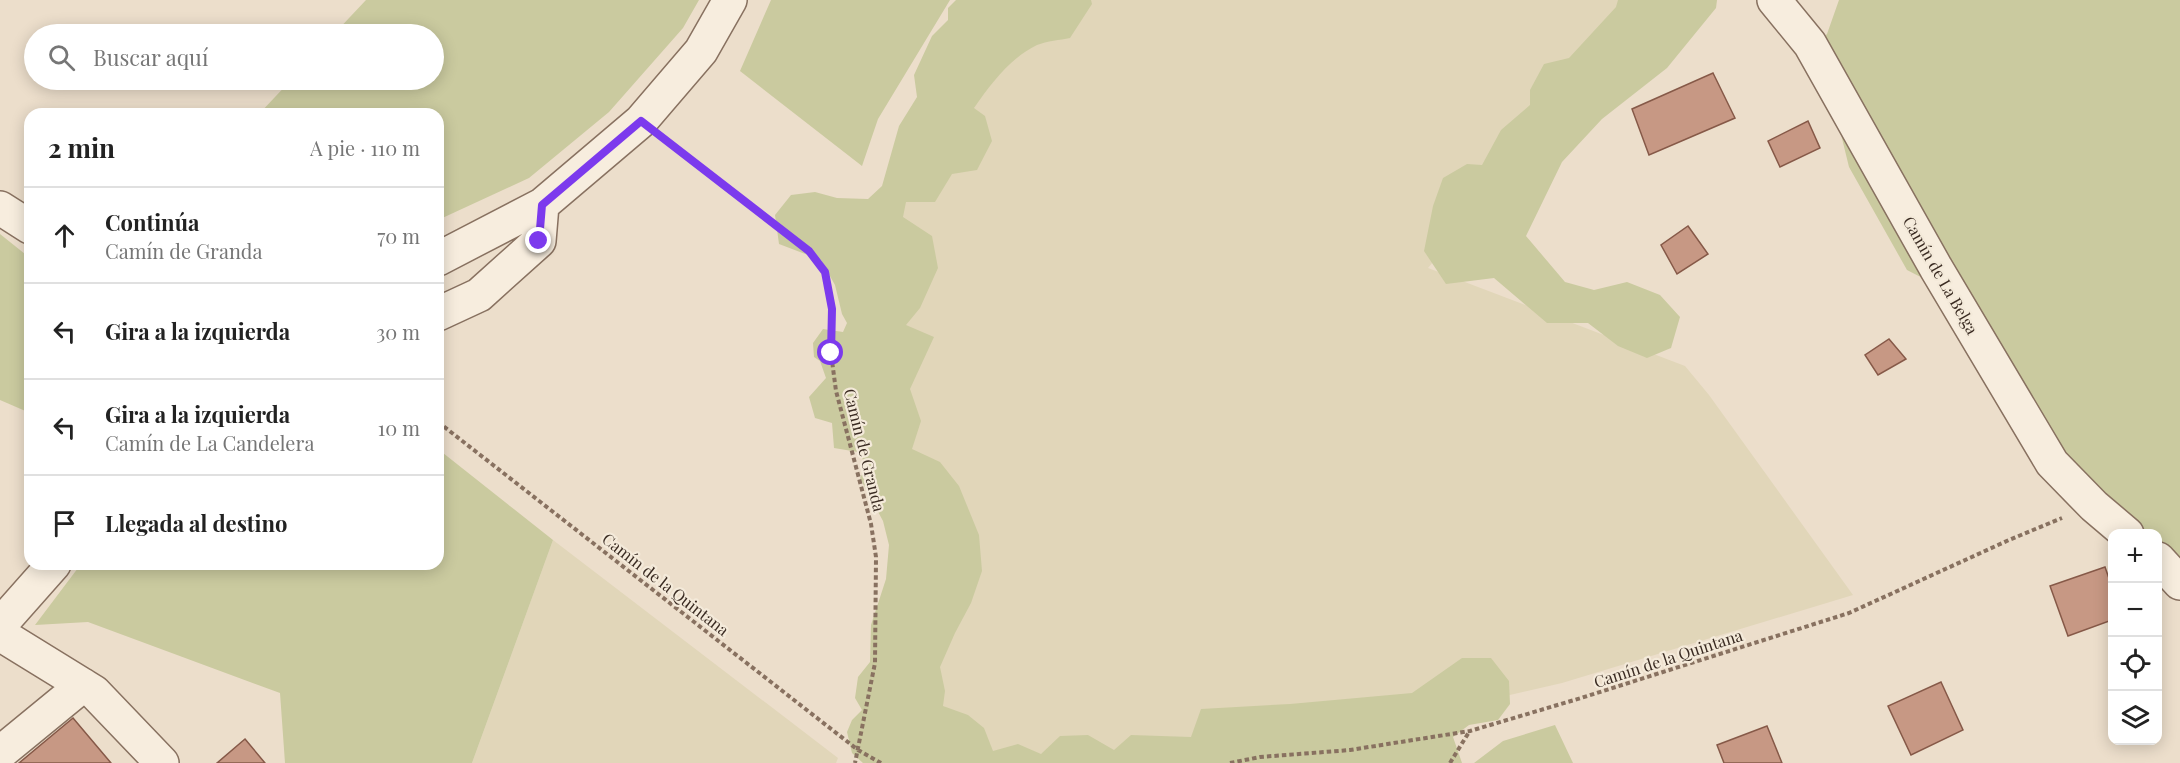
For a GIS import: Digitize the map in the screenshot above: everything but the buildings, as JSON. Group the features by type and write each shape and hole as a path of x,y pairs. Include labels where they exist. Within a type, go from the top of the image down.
{"street":[{"path":"444,256 542,205 641,121 701,51 730,0"},
{"name":"Camín de La Belga","path":"1774,0 1810,44 1936,268 2052,463 2094,506 2121,529"},
{"path":"444,311 479,295 539,241 542,205"},
{"path":"0,208 24,223"},
{"path":"2162,564 2180,583"},
{"path":"0,625 49,570"},
{"path":"0,634 94,692 162,763"},
{"path":"0,753 83,685"}],"path":[{"name":"Camín de Granda","path":"641,121 809,251 825,272 832,309 831,353 836,391 871,524 876,557 875,663 855,763"},
{"name":"Camín de la Quintana","path":"444,427 858,750 881,763"},
{"name":"Camín de la Quintana","path":"1230,763 1260,757 1350,750 1470,732 1581,699 1849,613 2009,540 2094,506"},
{"path":"1450,763 1470,732"}],"shaded area":[{"path":"983,0 1650,0 1428,268 1685,366 1709,395 1853,595 1562,683 1432,713 1221,743 933,763 902,668 878,222"},
{"path":"553,540 838,758 836,763 472,763"}],"green space":[{"path":"366,0 699,0 683,28 609,112 529,178 444,217 444,108 265,108 282,90 444,90 444,24 343,24"},
{"path":"771,0 950,0 878,119 862,166 740,71"},
{"path":"956,0 1091,0 1092,4 1070,38 1037,45 1027,50 994,81 974,108 985,116 992,141 977,170 952,174 935,202 906,202 903,217 932,236 938,268 920,308 906,325 934,337 910,389 921,421 912,449 940,462 959,486 979,535 982,571 971,603 940,667 945,691 943,706 968,715 984,728 993,751 1018,744 1041,754 1060,736 1088,735 1114,750 1131,735 1191,737 1201,709 1412,693 1462,658 1491,658 1509,681 1510,704 1498,720 1469,725 1453,737 1462,763 863,763 852,753 847,732 852,720 862,710 855,698 858,677 870,662 871,625 886,579 889,545 883,521 860,478 867,466 858,452 834,448 832,423 815,418 809,397 826,378 820,361 814,357 813,343 823,329 843,332 847,323 842,314 835,285 821,260 779,244 775,215 791,195 815,192 837,198 868,199 882,186 899,126 917,97 914,75 932,36 948,20 948,8"},
{"path":"1618,0 1717,0 1716,8 1667,68 1602,119 1562,162 1526,236 1565,282 1594,290 1627,282 1660,295 1680,317 1671,348 1647,358 1618,346 1588,323 1547,323 1494,278 1446,284 1424,251 1433,206 1443,178 1467,164 1482,165 1501,130 1530,105 1530,90 1544,64 1569,58 1616,7"},
{"path":"1839,0 2180,0 2180,557 2162,548 2162,529 2115,527 1938,286 1907,270 1849,167 1836,114 1814,47 1827,34"},
{"path":"0,234 24,253 24,410 0,400"},
{"path":"444,454 553,540 472,763 285,763 280,693 88,622 35,625 76,570 444,570"},
{"path":"1555,725 1573,763 1474,763 1503,741"}],"route":[{"path":"539,241 542,205 641,121 809,251 825,272 832,309 831,353"}]}
